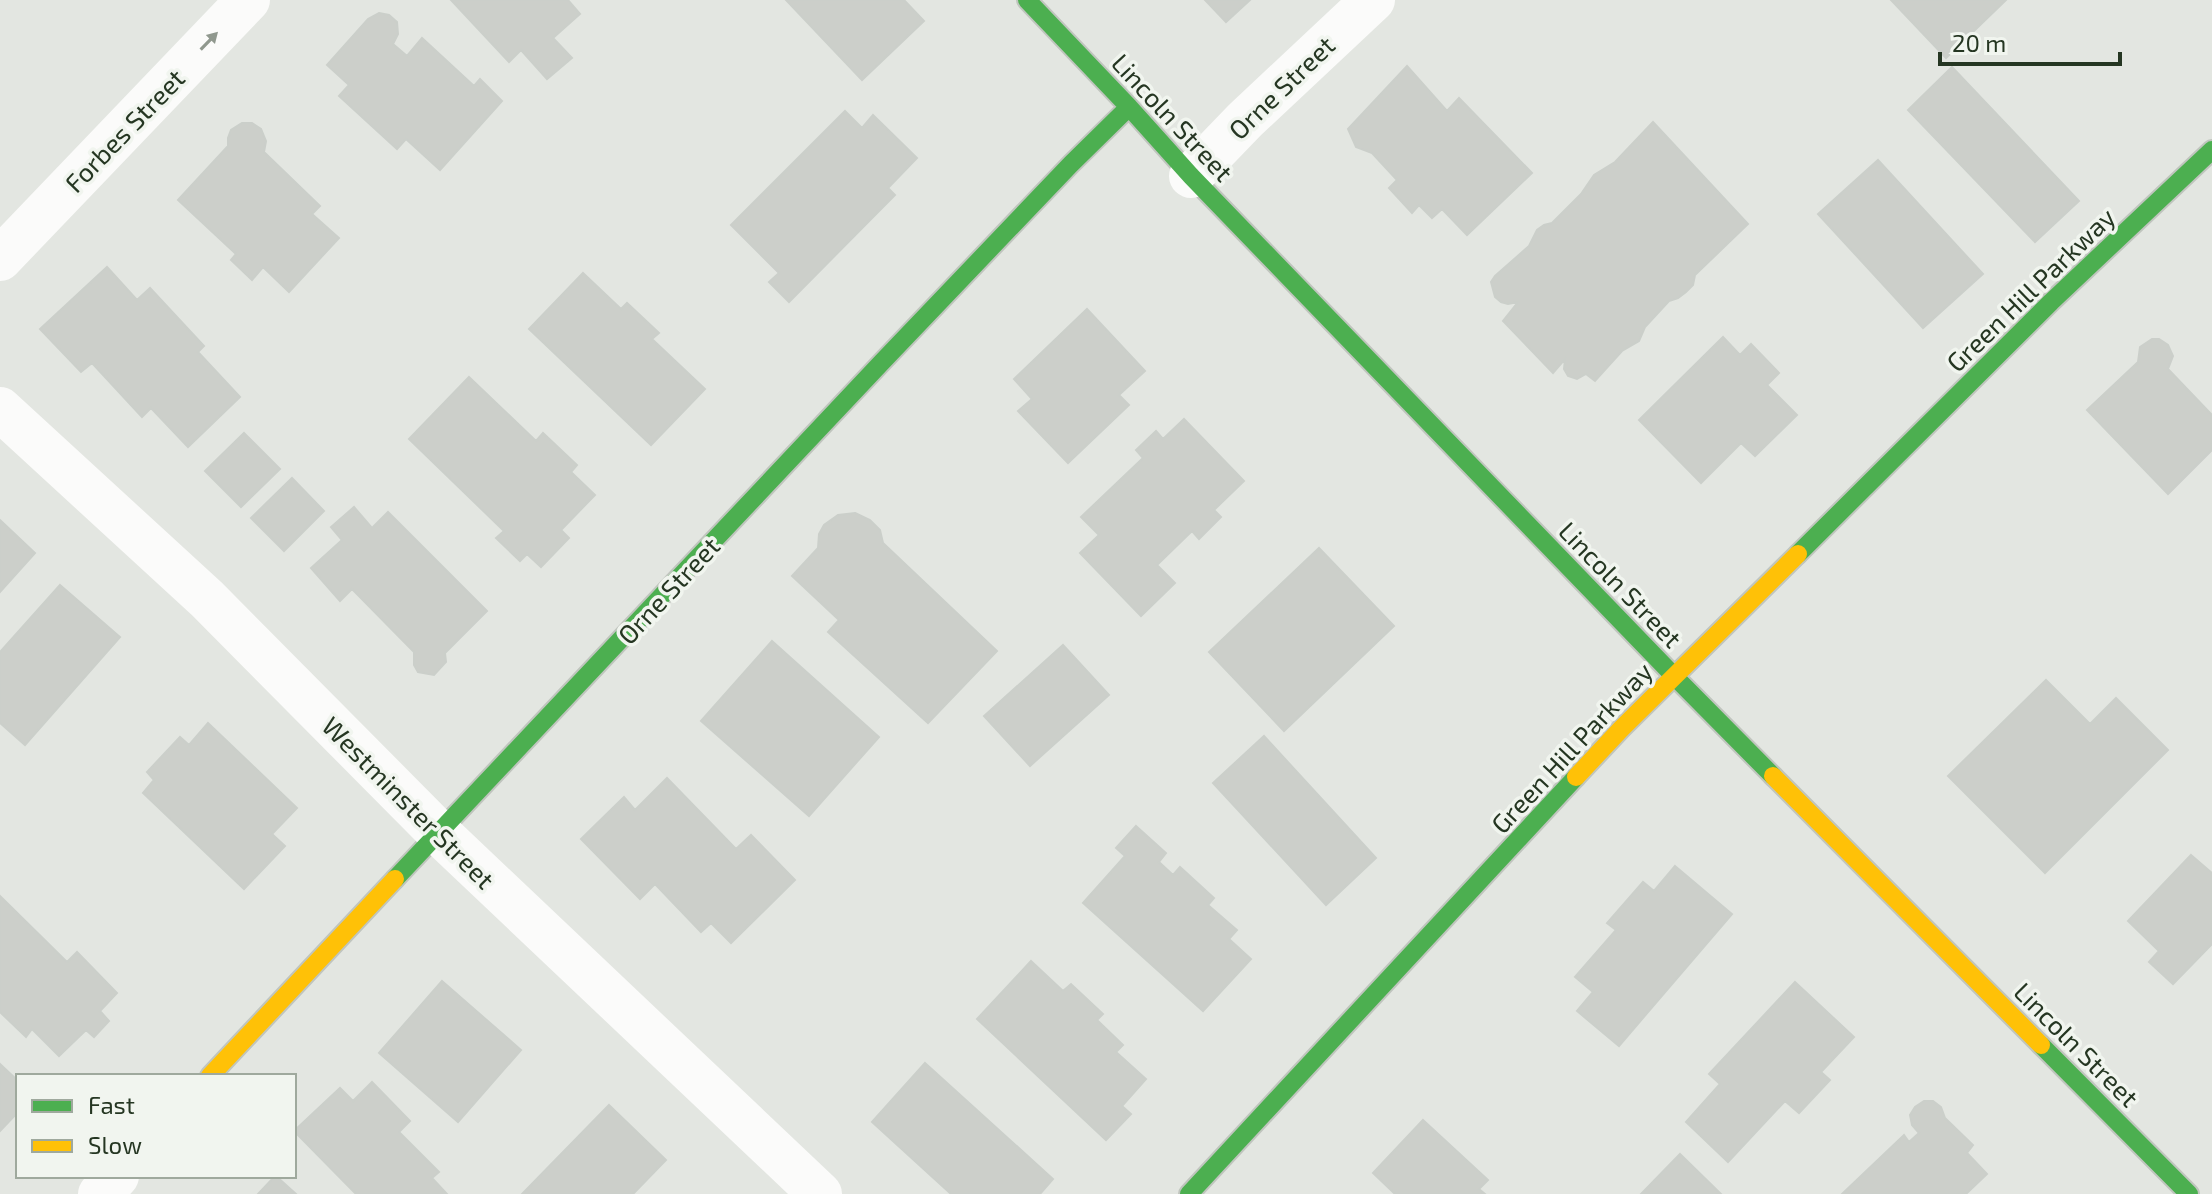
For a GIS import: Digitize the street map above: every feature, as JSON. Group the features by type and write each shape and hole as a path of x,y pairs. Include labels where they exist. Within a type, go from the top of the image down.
{"street":[{"name":"Forbes Street","path":"0,259 248,0"},
{"name":"Lincoln Street","path":"1027,0 1191,176 1674,676 2189,1194"},
{"name":"Orne Street","path":"1191,176 1245,120 1373,0"},
{"name":"Orne Street","path":"212,1074 882,362 1129,107"},
{"name":"Green Hill Parkway","path":"1189,1194 1621,729 2051,302 2212,150"},
{"name":"Westminster Street","path":"0,409 207,599 438,832 820,1194"},
{"path":"100,1194 115,1178"}],"building":[{"path":"451,0 568,0 580,14 553,38 572,58 547,79 521,50 509,62"},
{"path":"786,0 904,0 924,21 862,80"},
{"path":"1205,0 1250,0 1226,22"},
{"path":"1891,0 2006,0 1946,58"},
{"path":"379,13 389,15 397,22 398,34 393,44 407,56 422,38 474,86 480,79 502,101 440,170 406,139 397,149 339,96 349,85 327,65 368,19"},
{"path":"1407,66 1447,111 1459,98 1532,173 1467,235 1442,209 1432,218 1419,205 1412,213 1389,188 1397,180 1372,153 1356,147 1348,129"},
{"path":"1952,67 2079,201 2035,242 1908,110"},
{"path":"845,111 862,128 873,115 917,158 888,188 895,195 789,302 769,282 779,273 731,225"},
{"path":"1653,122 1748,224 1695,275 1693,285 1686,292 1669,301 1645,327 1639,341 1622,351 1595,381 1586,374 1577,379 1568,376 1564,369 1565,359 1553,373 1503,321 1518,302 1501,302 1495,297 1491,282 1529,246 1537,230 1552,223 1581,194 1594,175 1615,162"},
{"path":"242,123 252,123 261,129 266,141 264,152 320,206 312,214 339,238 289,292 263,267 252,280 231,260 236,254 178,200 228,146 231,130"},
{"path":"1878,160 1983,274 1923,328 1818,214"},
{"path":"107,267 137,300 150,288 204,346 198,352 240,397 188,447 151,408 142,417 92,363 81,372 40,329"},
{"path":"583,273 621,309 627,303 659,333 652,339 705,389 651,445 529,329"},
{"path":"1087,309 1145,371 1119,395 1129,405 1068,463 1018,411 1032,399 1014,379"},
{"path":"1723,337 1740,355 1751,344 1779,373 1767,385 1797,415 1755,456 1741,443 1701,483 1639,420"},
{"path":"2152,339 2159,339 2168,345 2173,356 2168,369 2212,415 2212,450 2168,494 2087,410 2138,362 2140,347"},
{"path":"469,377 536,441 543,433 577,465 571,472 595,495 561,530 569,538 541,567 527,554 520,561 496,538 504,531 409,439"},
{"path":"1184,419 1244,481 1214,510 1221,517 1199,539 1192,531 1157,565 1175,583 1141,616 1080,553 1099,535 1081,517 1143,458 1136,450 1156,431 1163,439"},
{"path":"244,433 280,469 241,507 205,471"},
{"path":"292,478 324,511 284,551 251,518"},
{"path":"354,507 372,528 388,512 487,611 445,653 446,662 434,675 418,672 414,665 414,652 352,589 340,601 311,568 342,540 331,527"},
{"path":"855,513 870,520 880,530 883,543 997,651 928,723 828,632 839,620 792,576 818,548 819,534 824,525 838,515"},
{"path":"0,520 35,553 0,592"},
{"path":"1319,548 1394,626 1284,731 1209,652"},
{"path":"60,585 120,637 25,745 0,723 0,652"},
{"path":"772,641 879,737 809,816 701,721"},
{"path":"1063,645 1109,695 1030,766 984,716"},
{"path":"2046,680 2090,724 2116,698 2168,750 2045,873 1948,776"},
{"path":"208,723 297,808 272,834 285,846 244,889 143,793 154,780 147,772 180,737 189,745"},
{"path":"1264,736 1376,858 1326,905 1213,783"},
{"path":"667,778 736,849 751,835 795,880 731,943 711,923 701,932 655,884 640,899 581,839 624,797 635,810"},
{"path":"1136,826 1166,853 1159,862 1173,875 1180,867 1214,898 1208,905 1237,930 1229,939 1251,959 1203,1011 1083,903 1125,856 1116,848"},
{"path":"2191,855 2212,873 2212,944 2173,984 2149,962 2159,951 2128,921"},
{"path":"1675,866 1732,914 1619,1046 1577,1011 1593,992 1575,977 1616,930 1607,923 1643,882 1654,891"},
{"path":"0,896 67,962 77,952 117,993 100,1011 109,1021 94,1037 86,1030 59,1056 32,1029 26,1037 0,1012"},
{"path":"1031,961 1063,991 1071,984 1103,1014 1097,1020 1123,1045 1116,1052 1146,1079 1122,1106 1131,1114 1106,1140 977,1019"},
{"path":"442,981 521,1050 458,1122 379,1053"},
{"path":"1795,982 1854,1037 1821,1072 1830,1080 1799,1113 1785,1101 1728,1162 1686,1122 1720,1084 1709,1074"},
{"path":"925,1063 1053,1179 1040,1194 951,1194 872,1122"},
{"path":"0,1064 16,1079 16,1114 0,1131"},
{"path":"372,1082 410,1121 399,1132 439,1172 432,1178 447,1194 356,1194 296,1133 296,1129 340,1088 353,1101"},
{"path":"1924,1101 1933,1101 1941,1107 1945,1118 1973,1145 1967,1153 1987,1174 1966,1194 1842,1194 1904,1135 1909,1142 1919,1133 1912,1125 1910,1115"},
{"path":"609,1105 666,1160 633,1194 522,1194"},
{"path":"1423,1120 1488,1180 1479,1189 1485,1194 1395,1194 1373,1173"},
{"path":"1680,1154 1721,1194 1641,1194"},
{"path":"273,1178 278,1178 296,1194 258,1194"}],"traffic: fast":[{"path":"1027,0 1191,176 1773,776"},
{"path":"395,879 882,362 1129,107"},
{"path":"1798,554 2051,302 2212,150"},
{"path":"1189,1194 1576,777"},
{"path":"2041,1045 2189,1194"}],"traffic: slow":[{"path":"1576,777 1798,554"},
{"path":"1773,776 2041,1045"},
{"path":"212,1074 395,879"}]}
